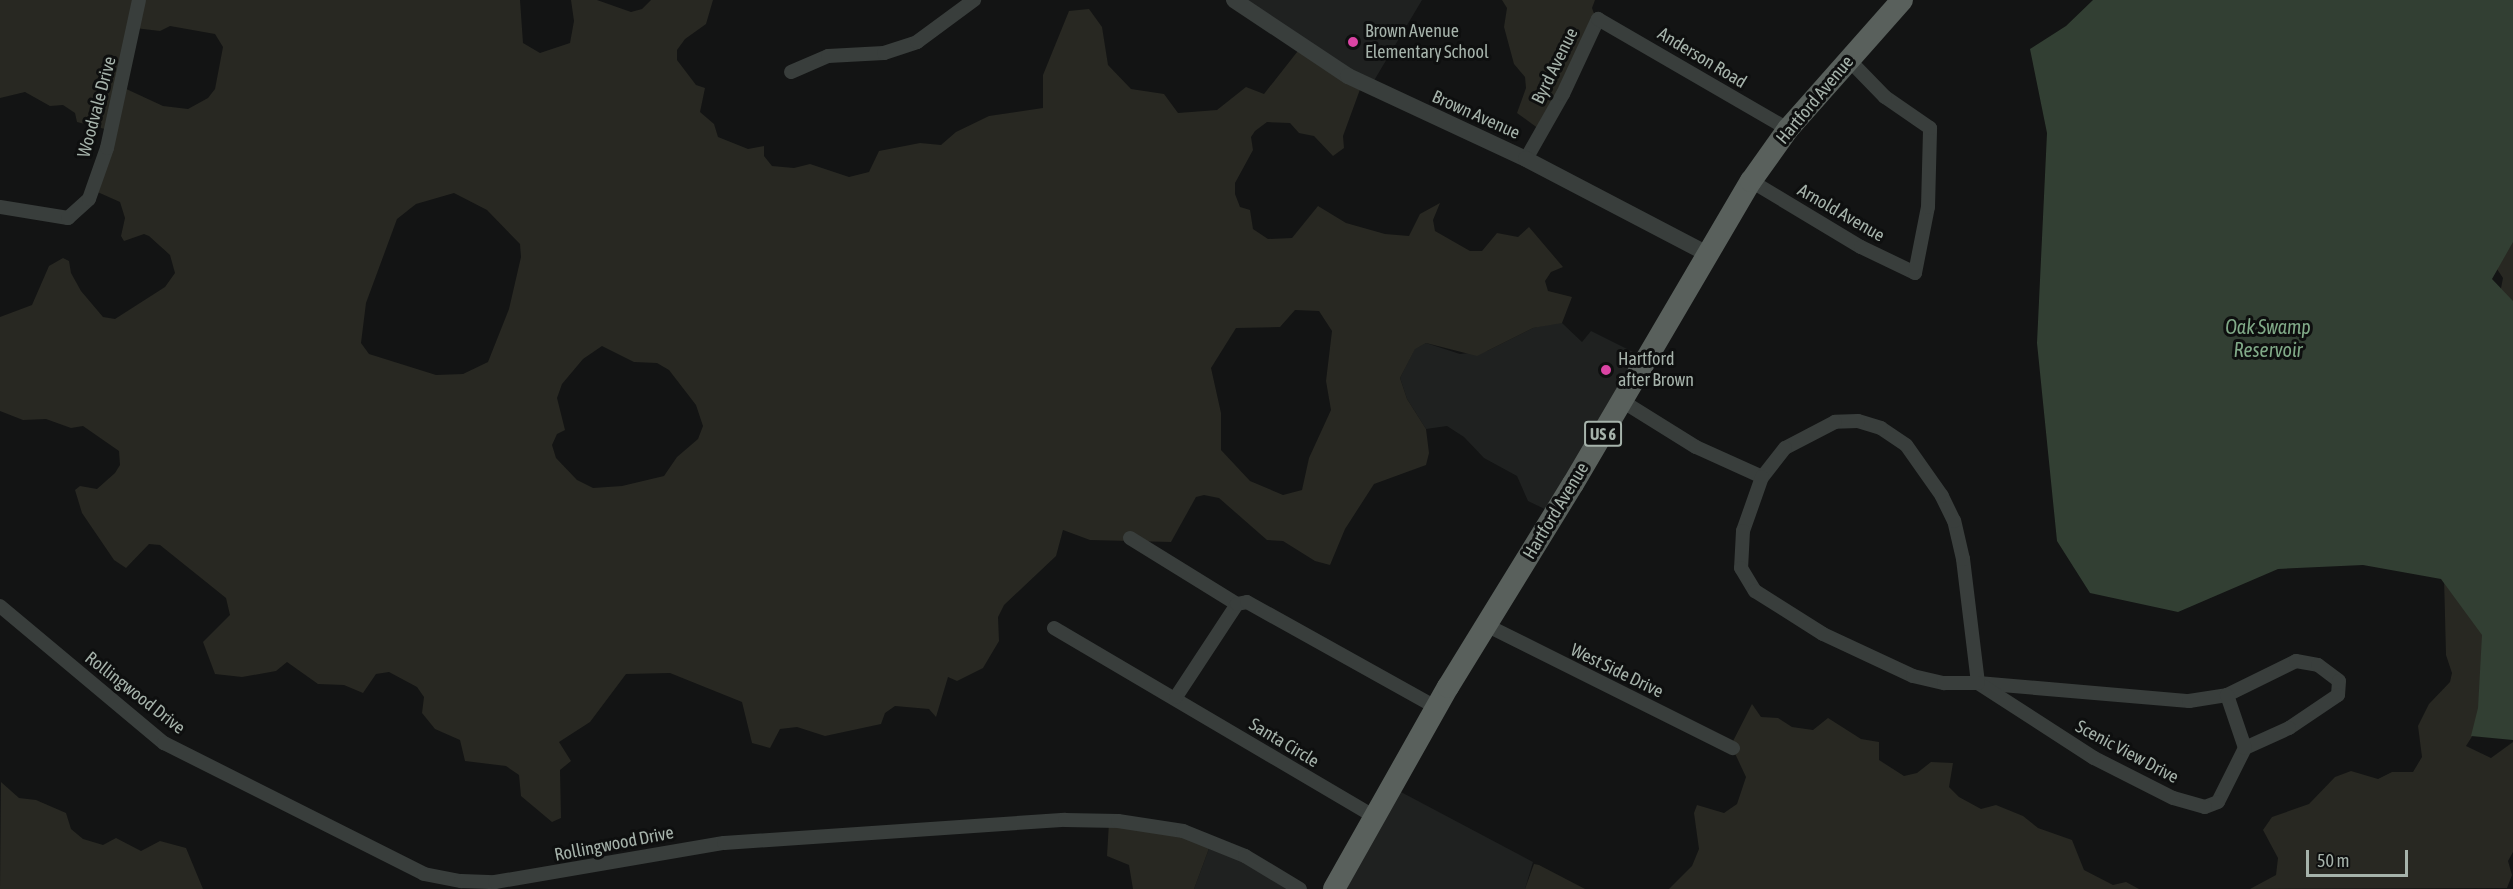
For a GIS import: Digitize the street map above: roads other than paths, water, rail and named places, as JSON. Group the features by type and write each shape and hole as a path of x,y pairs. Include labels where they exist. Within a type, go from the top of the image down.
{"highway":[{"name":"Hartford Avenue","path":"1334,889 1436,708 1622,401 1751,181 1788,129 1902,0"}],"street":[{"name":"Woodvale Drive","path":"0,207 42,216 73,217 89,200 107,148 139,0"},
{"path":"791,72 828,56 884,52 917,42 974,0"},
{"name":"Brown Avenue","path":"1234,0 1348,76 1526,159 1708,254"},
{"name":"Byrd Avenue","path":"1526,159 1563,93 1598,19"},
{"name":"Anderson Road","path":"1598,19 1788,129"},
{"name":"Arnold Avenue","path":"1751,181 1861,247 1915,273 1928,207 1930,128 1886,97 1848,59"},
{"path":"1622,401 1696,447 1762,477"},
{"name":"Scenic View Drive","path":"1978,683 1944,683 1913,676 1823,634 1755,591 1741,568 1743,531 1762,477 1785,448 1835,422 1858,421 1881,428 1906,445 1942,496 1954,521 1963,559 1978,683 2031,720 2134,780 2205,807 2218,802 2245,748 2289,728 2338,695 2339,681 2318,665 2296,660 2227,695 2189,702 1978,683"},
{"path":"1130,538 1237,604 1247,602 1436,708"},
{"path":"1176,697 1237,604"},
{"name":"Rollingwood Drive","path":"0,606 164,743 424,874 461,881 495,882 724,843 1076,820 1118,821 1183,831 1245,856 1300,889"},
{"name":"West Side Drive","path":"1486,625 1733,748"},
{"name":"Santa Circle","path":"1054,628 1176,697 1375,818"},
{"path":"2227,695 2245,748"}],"water":[{"name":"Oak Swamp Reservoir","path":"2093,0 2513,0 2513,242 2492,279 2513,301 2513,740 2471,736 2478,708 2482,635 2441,579 2363,565 2278,569 2178,612 2090,593 2057,541 2037,343 2047,133 2030,49 2066,26"}],"place":[{"name":"Brown Avenue Elementary School","path":"1353,42"},
{"name":"Hartford after Brown","path":"1606,370"}]}
